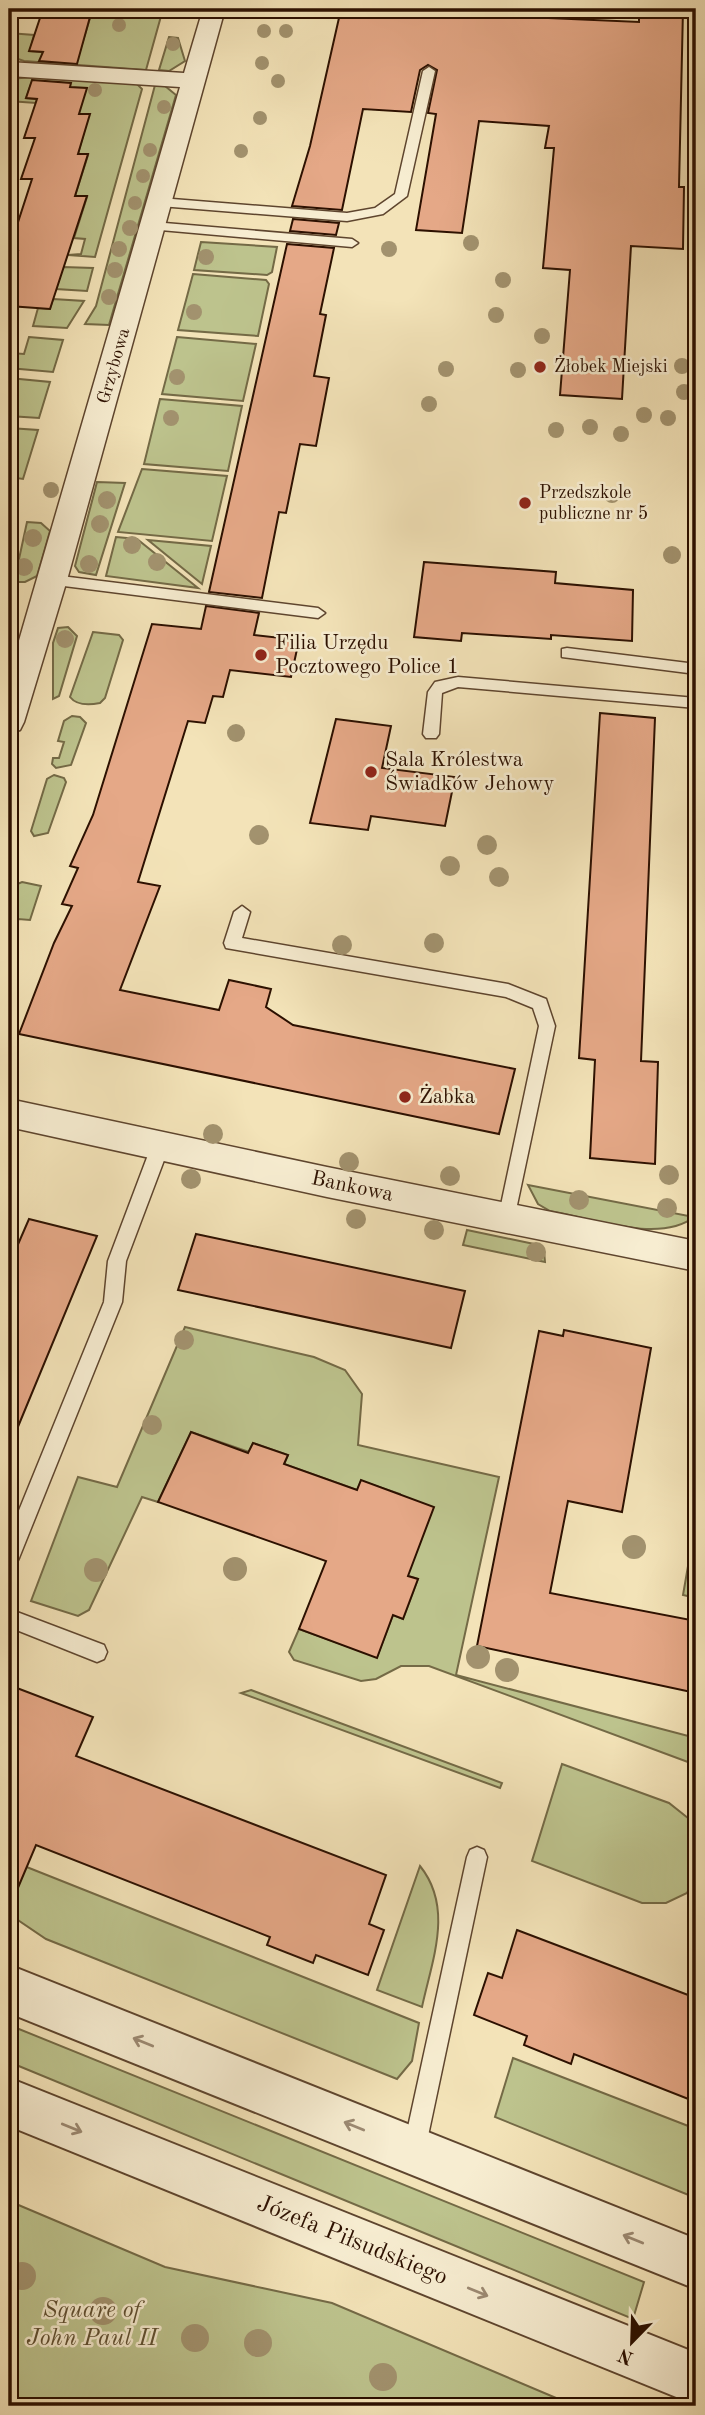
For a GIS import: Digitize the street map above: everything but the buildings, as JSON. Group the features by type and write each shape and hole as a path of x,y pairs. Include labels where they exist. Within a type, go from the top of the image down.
{"street":[{"name":"Grzybowa","path":"9,722 54,580 214,9"},
{"path":"9,69 194,81"},
{"name":"Bankowa","path":"9,1113 160,1147 696,1256"},
{"path":"19,1990 696,2264"},
{"name":"Józefa Piłsudskiego","path":"9,2102 696,2379"}],"lane":[{"path":"156,214 347,216 379,211 401,196 429,71"},
{"path":"156,214 352,243"},
{"path":"54,580 318,613"},
{"path":"567,653 696,669"},
{"path":"432,734 435,692 440,686 458,681 696,703"},
{"path":"242,912 232,943 508,991 540,1004 547,1026 507,1219"},
{"path":"9,1559 113,1302 117,1261 160,1147"},
{"path":"9,1618 97,1652"},
{"path":"414,2150 477,1857"}],"green space":[{"path":"78,9 163,9 146,70 24,61 9,56 9,33 34,35 30,51 79,54 90,18 76,16"},
{"path":"169,37 178,38 185,61 169,71 159,70"},
{"path":"33,77 137,84 142,89 95,257 68,255 81,254 85,239 74,238 87,197 75,196 88,155 78,154 89,114 79,114 31,84 26,98 37,99 36,103 9,101 9,79"},
{"path":"155,85 165,86 176,95 109,325 85,324 96,306"},
{"path":"201,242 277,247 272,272 267,275 194,270"},
{"path":"63,267 93,268 87,291 56,289"},
{"path":"193,274 266,280 269,284 258,336 178,330"},
{"path":"53,299 84,301 67,328 33,326 38,308 50,309"},
{"path":"29,337 63,340 53,372 9,368 11,353 24,354"},
{"path":"177,337 256,344 243,401 162,394"},
{"path":"9,378 50,382 39,418 9,416"},
{"path":"160,399 242,406 228,471 144,464"},
{"path":"9,428 38,430 23,479 9,477"},
{"path":"142,469 227,476 212,541 118,532"},
{"path":"97,482 125,483 96,575 79,572 75,566"},
{"path":"27,522 41,523 50,531 37,576 25,582 14,582"},
{"path":"116,537 137,539 198,588 106,576"},
{"path":"148,540 211,546 202,584"},
{"path":"68,627 77,636 59,696 53,699 53,643 58,628"},
{"path":"93,632 119,635 123,640 105,698 100,703 84,704 70,697"},
{"path":"72,716 80,717 86,723 71,765 56,768 52,764 53,758 59,758 64,742 58,741 64,721"},
{"path":"54,775 64,778 66,782 48,833 34,836 31,831 47,779"},
{"path":"22,882 41,886 30,920 18,919 13,938 9,938 9,905 15,885"},
{"path":"528,1185 694,1217 680,1225 663,1228 624,1227 550,1211 538,1204"},
{"path":"467,1230 534,1244 544,1251 545,1262 463,1245"},
{"path":"185,1327 314,1357 345,1370 362,1394 358,1445 499,1477 456,1675 696,1738 696,1765 429,1666 401,1666 376,1679 361,1681 294,1660 289,1652 299,1629 377,1657 393,1615 403,1619 418,1579 408,1576 400,1494 361,1481 357,1490 284,1464 288,1455 253,1443 249,1452 191,1432 158,1502 142,1497 89,1610 78,1616 31,1601 78,1477 117,1487"},
{"path":"696,1520 696,1598 683,1595"},
{"path":"251,1690 502,1783 500,1788 241,1693"},
{"path":"562,1764 669,1803 693,1822 696,1832 696,1876 687,1893 666,1903 642,1903 532,1861"},
{"path":"9,1860 419,2023 412,2061 397,2079 46,1939 9,1914"},
{"path":"420,1866 436,1899 438,1917 435,1953 422,2007 377,1990"},
{"path":"9,2025 644,2282 633,2319 9,2062"},
{"path":"513,2058 696,2129 696,2198 495,2117"},
{"name":"Square of John Paul II","path":"9,2201 165,2267 332,2303 575,2406 9,2406"}],"place":[{"name":"Żłobek Miejski","path":"540,367"},
{"name":"Przedszkole publiczne nr 5","path":"525,503"},
{"name":"Filia Urzędu Pocztowego Police 1","path":"261,655"},
{"name":"Sala Królestwa Świadków Jehowy","path":"371,772"},
{"name":"Żabka","path":"405,1097"}]}
